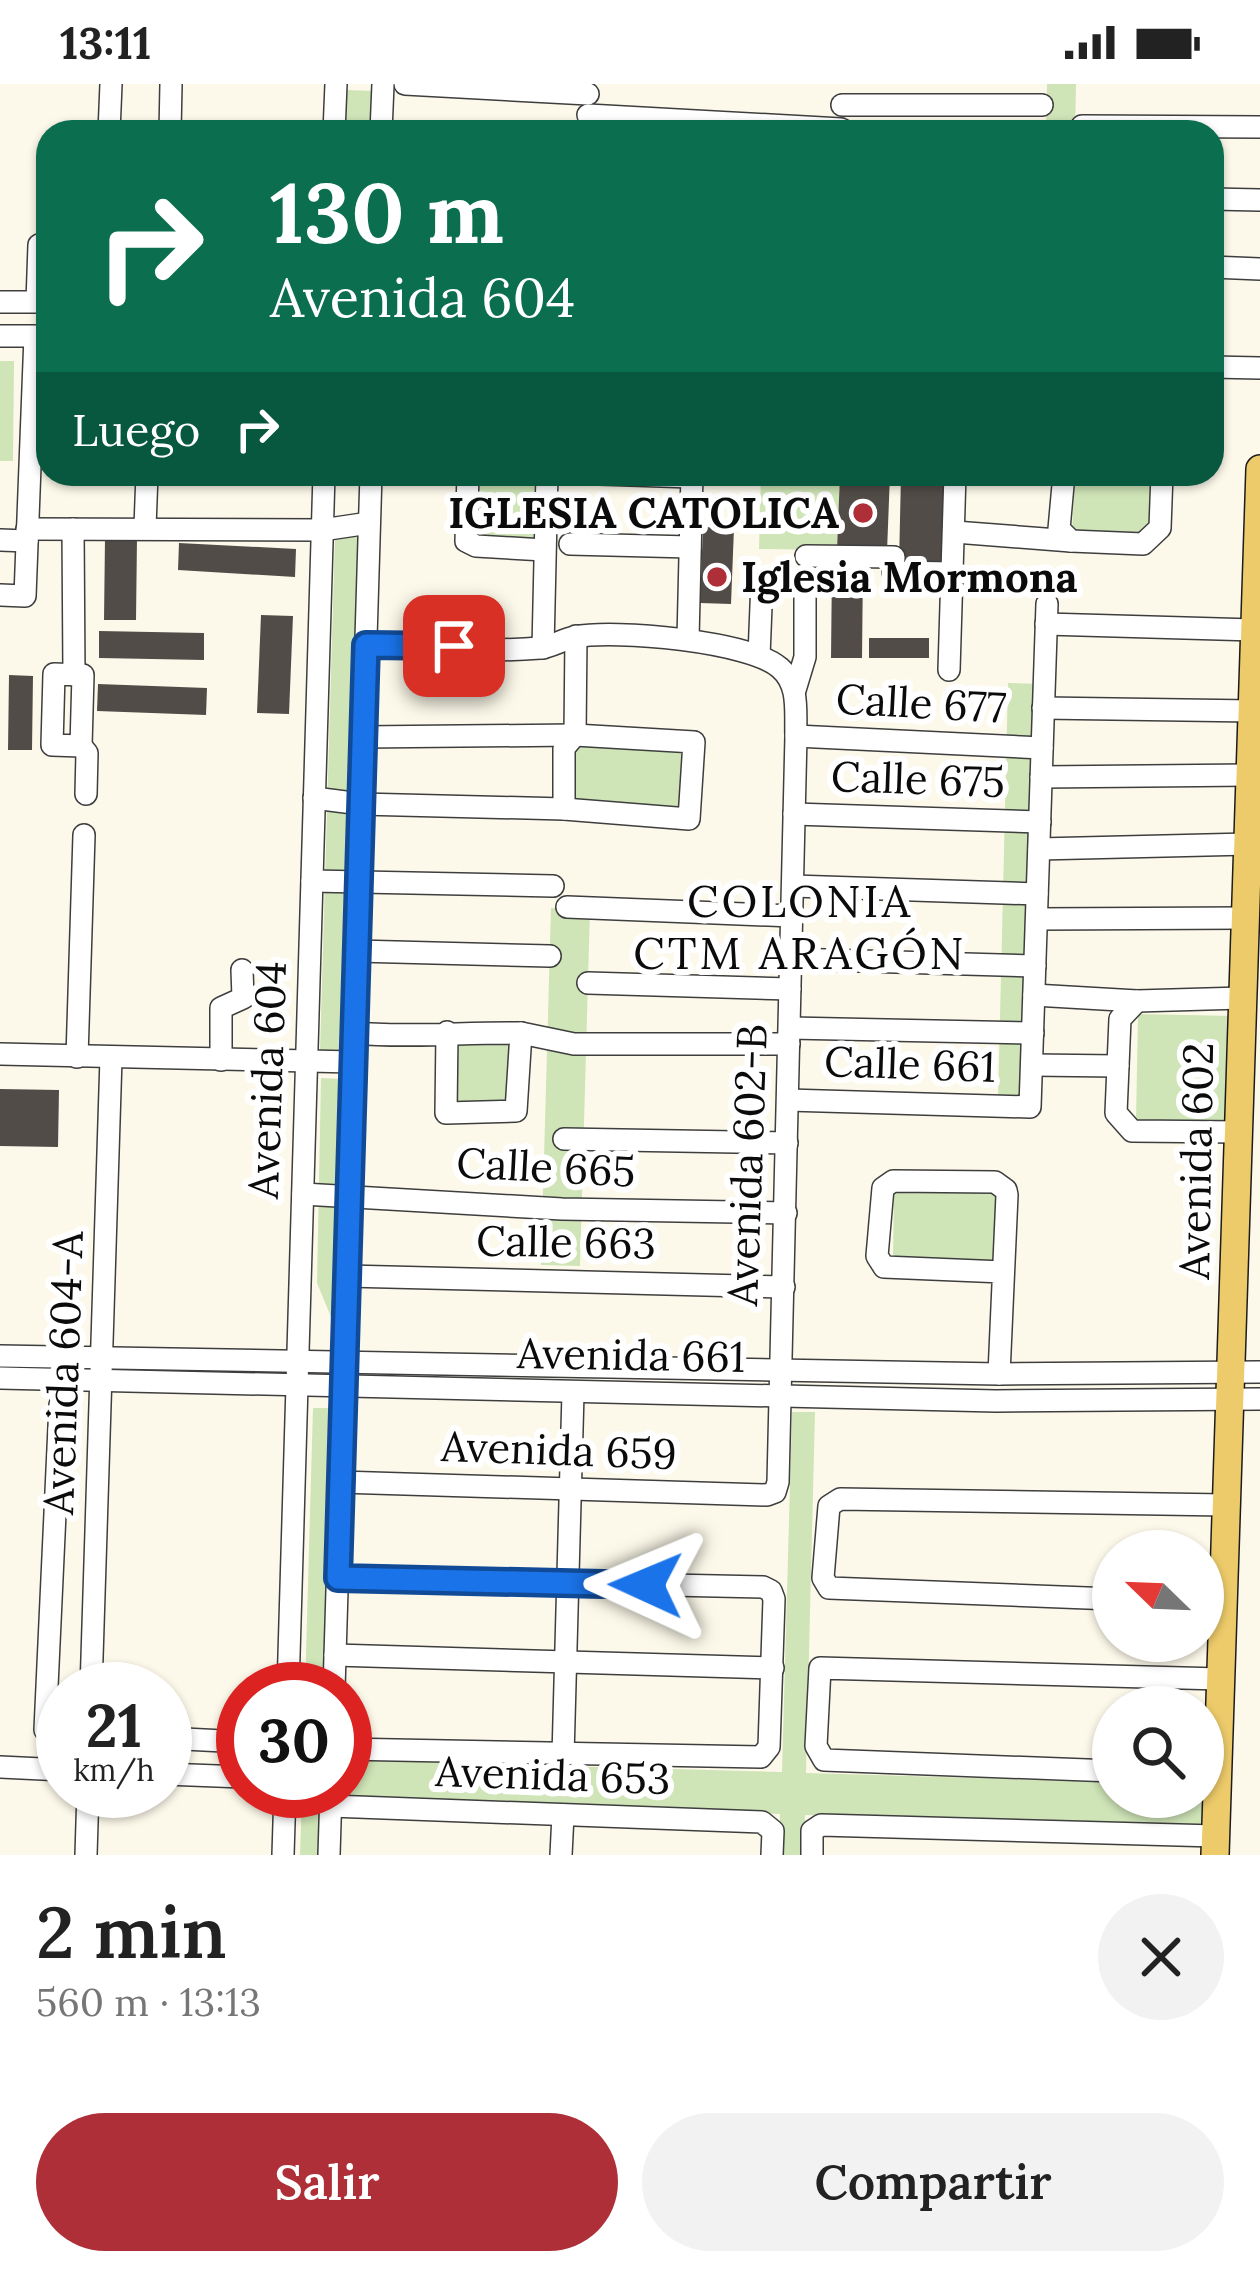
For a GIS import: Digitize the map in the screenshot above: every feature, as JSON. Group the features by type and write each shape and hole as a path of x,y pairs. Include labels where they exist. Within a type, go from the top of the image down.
{"main road":[{"name":"Avenida 602","path":"1222,1530 1239,1132 1251,1049 1242,998 1260,469"},
{"name":"Avenida 602","path":"1218,1662 1219,1686"}],"street":[{"path":"110,120 111,84"},
{"path":"170,120 171,84"},
{"path":"334,120 335,84"},
{"path":"381,120 382,84"},
{"path":"405,84 736,120"},
{"path":"842,94 1042,105"},
{"path":"1224,127 1260,127"},
{"path":"1224,199 1260,200"},
{"path":"1224,267 1260,269"},
{"path":"0,302 36,302"},
{"path":"0,336 35,336 25,596 0,596"},
{"path":"1224,367 1260,368"},
{"path":"145,527 147,486"},
{"name":"Avenida 604","path":"289,1662 324,486"},
{"name":"Avenida 604","path":"335,1662 371,486"},
{"path":"468,486 466,542 544,550"},
{"path":"543,648 547,486"},
{"path":"688,639 692,486"},
{"path":"949,670 956,486"},
{"path":"1064,486 1065,535"},
{"path":"955,532 1065,535 1142,544 1160,528 1162,486"},
{"path":"0,540 73,529 322,530 369,523"},
{"path":"73,529 74,675 83,675 81,746 87,753 86,794"},
{"path":"570,544 690,547"},
{"path":"806,556 894,557 893,572 954,573"},
{"name":"Avenida 602-B","path":"759,656 762,581 802,583 805,657 792,684 796,736 793,886 775,1492"},
{"path":"1118,1066 1032,1065 1046,614 1254,629"},
{"path":"366,645 543,648 576,636 688,639 759,656 780,667 792,684"},
{"path":"564,809 564,748 575,735 576,636"},
{"path":"1043,708 1252,711"},
{"path":"314,798 688,819 694,742 575,735 363,736"},
{"name":"Calle 677","path":"796,736 1042,748"},
{"path":"1041,777 1250,775"},
{"name":"Calle 675","path":"794,814 1040,822"},
{"path":"77,1057 85,835"},
{"path":"1039,849 1248,844"},
{"path":"312,880 553,886"},
{"path":"793,886 1037,894"},
{"path":"568,907 792,916"},
{"path":"1036,919 1245,918"},
{"path":"356,951 550,956"},
{"path":"791,959 1035,966"},
{"path":"221,1060 221,1008 243,998 242,970"},
{"path":"588,983 790,989"},
{"path":"1034,994 1137,1001 1242,998"},
{"path":"1137,1001 1120,1019 1116,1113 1132,1131 1239,1132"},
{"path":"447,1032 446,1113 516,1111 521,1033"},
{"path":"354,1033 521,1033 574,1044 1033,1033"},
{"path":"0,1054 353,1062"},
{"name":"Avenida 604-A","path":"92,1662 111,1058"},
{"name":"Calle 661","path":"788,1100 1030,1107 1032,1065"},
{"path":"564,1138 787,1143"},
{"path":"999,1374 1003,1272 1006,1195 1004,1186 893,1181 883,1188 877,1256 884,1267 1003,1272"},
{"name":"Calle 665","path":"303,1194 562,1209 786,1214"},
{"name":"Calle 663","path":"347,1276 784,1287"},
{"name":"Avenida 661","path":"0,1357 31,1368 297,1386 779,1396 1230,1387 1260,1372"},
{"name":"Avenida 661","path":"102,1370 298,1360 779,1368 1230,1387 1260,1400"},
{"name":"Avenida 661","path":"0,1378 31,1368"},
{"path":"563,1756 573,1393"},
{"path":"48,1662 61,1405"},
{"name":"Avenida 659","path":"340,1482 775,1492"},
{"path":"1092,1598 834,1590 825,1586 828,1511 832,1502 1226,1505"},
{"path":"335,1655 772,1668 771,1591 763,1587 338,1578"},
{"name":"Avenida 653","path":"372,1750 563,1756 765,1755 772,1668"},
{"path":"1092,1770 830,1762 820,1757 816,1747 820,1668 1220,1679"},
{"path":"0,1767 36,1769"},
{"name":"Avenida 653","path":"372,1802 762,1822 771,1826 772,1855"},
{"path":"561,1855 563,1815"},
{"path":"86,1855 87,1818"},
{"path":"283,1855 284,1818"},
{"path":"329,1855 330,1818"},
{"path":"812,1855 814,1828 820,1825 1215,1846"}],"green space":[{"path":"1047,84 1076,84 1075,120 1046,120"},
{"path":"346,90 374,91 373,120 346,120"},
{"path":"0,361 14,361 13,461 0,461"},
{"path":"475,486 536,486 534,542 472,539"},
{"path":"761,486 840,486 837,550 759,549"},
{"path":"1074,486 1153,486 1150,534 1072,531"},
{"path":"335,536 360,537 345,1053 320,1052"},
{"path":"1008,683 1040,684 1030,1102 998,1101"},
{"path":"575,744 686,750 681,812 570,807"},
{"path":"551,908 590,909 580,1266 541,1265"},
{"path":"1138,1014 1235,1016 1232,1124 1136,1122"},
{"path":"452,1036 517,1038 514,1108 450,1106"},
{"path":"321,1078 344,1079 336,1329 317,1283"},
{"path":"894,1191 998,1193 997,1263 893,1261"},
{"path":"313,1408 333,1408 326,1662 306,1662"},
{"path":"792,1412 815,1412 806,1773 1092,1781 1092,1818 1202,1818 1202,1826 805,1815 803,1855 780,1855 780,1814 372,1802 372,1761 782,1772"},
{"path":"301,1818 322,1818 321,1855 300,1855"}],"building":[{"name":"IGLESIA CATOLICA","path":"840,486 890,486 887,552 837,550"},
{"path":"901,486 950,486 947,567 899,566"},
{"name":"Iglesia Mormona","path":"703,527 734,528 731,604 700,603"},
{"path":"105,538 137,538 136,620 104,620"},
{"path":"179,543 296,549 295,577 178,570"},
{"path":"832,564 863,564 862,658 831,658"},
{"path":"261,615 293,616 289,714 257,713"},
{"path":"99,631 204,633 204,660 99,658"},
{"path":"869,638 929,638 929,658 869,658"},
{"path":"9,675 33,676 32,750 8,750"},
{"path":"98,684 207,688 206,715 97,711"},
{"path":"0,1089 59,1090 58,1147 0,1146"}],"place":[{"name":"IGLESIA CATOLICA","path":"863,513"},
{"name":"Iglesia Mormona","path":"717,577"}],"district":[{"name":"COLONIA CTM ARAGÓN","path":"800,926"}],"route":[{"path":"454,646 366,645 338,1578 646,1585"}]}
